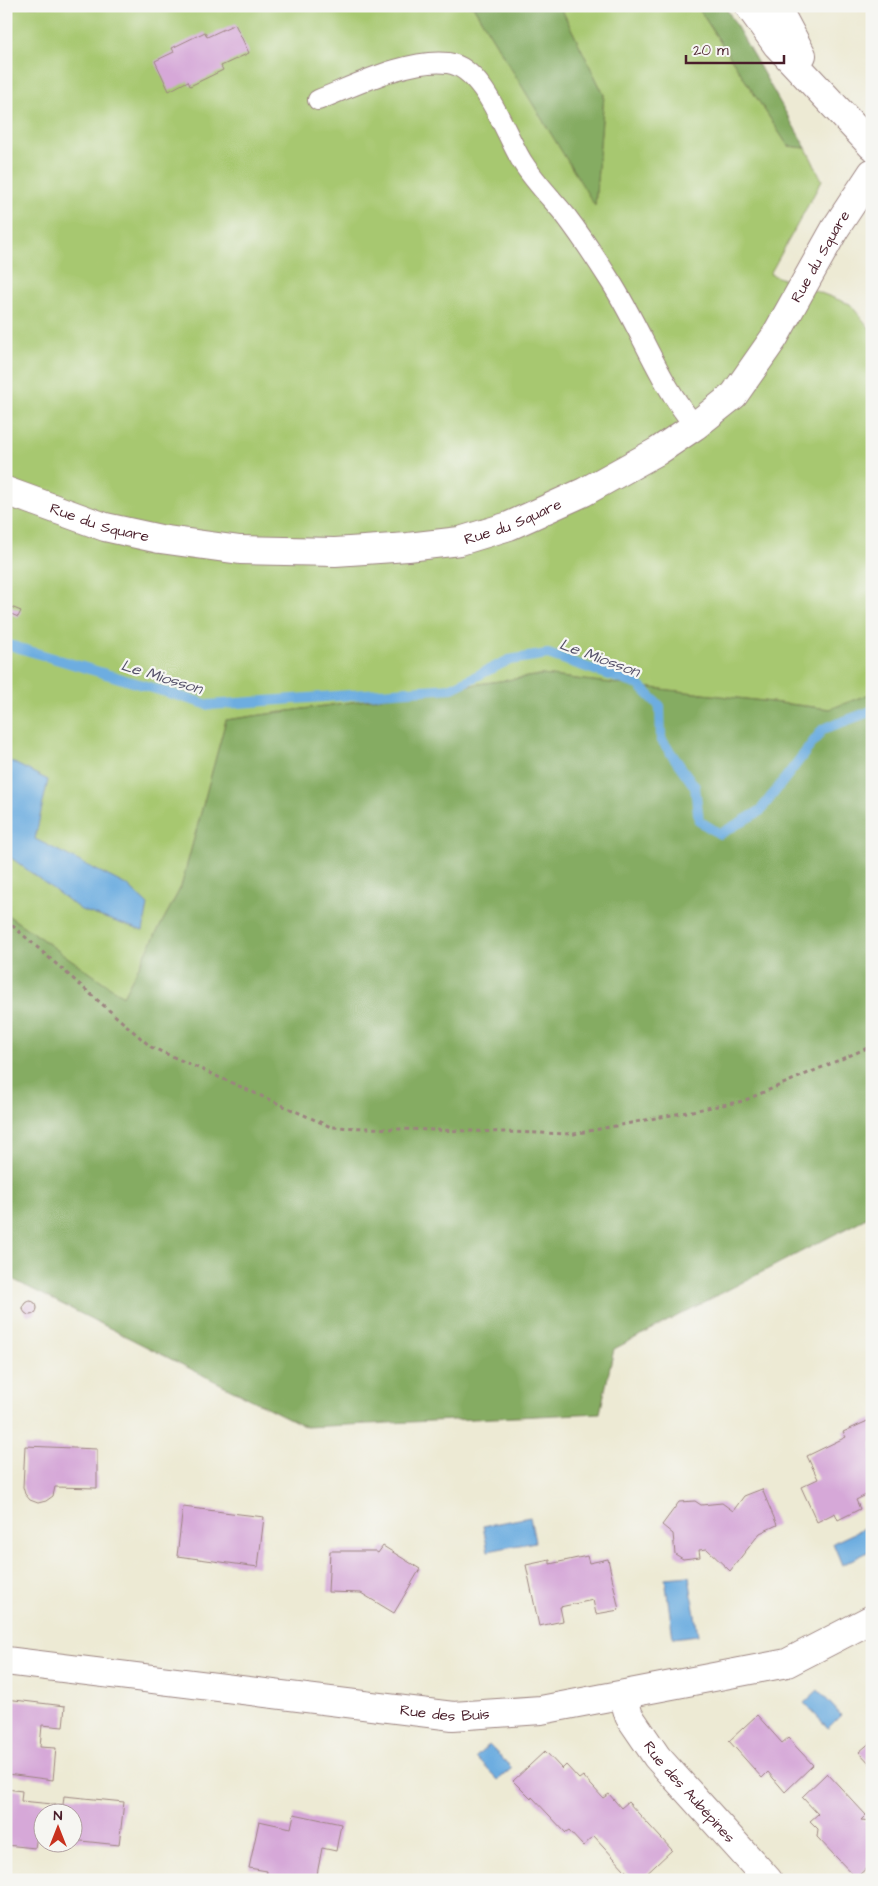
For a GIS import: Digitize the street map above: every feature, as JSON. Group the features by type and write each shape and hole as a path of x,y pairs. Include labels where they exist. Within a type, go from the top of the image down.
{"street":[{"path":"749,6 777,45 872,146"},
{"path":"776,6 826,97"},
{"name":"Rue du Square","path":"6,491 104,527 168,540 240,550 334,552 408,547 460,541 510,526 584,492 658,451 734,395 774,338 835,229 872,173"},
{"name":"Rue des Buis","path":"6,1661 453,1716 540,1710 787,1663 872,1619"},
{"name":"Rue des Aubépines","path":"623,1695 629,1716 657,1757 768,1880"}],"lane":[{"path":"318,100 387,73 416,65 449,63 466,70 480,83 524,164 568,218 612,284 669,389 682,411 694,426"}],"path":[{"path":"6,920 151,1047 331,1127 574,1134 743,1101 872,1046"}],"green space":[{"path":"12,6 473,6 595,205 604,95 560,6 697,6 788,146 806,148 822,180 770,274 850,304 872,331 872,693 831,709 542,675 226,720 181,887 123,996 6,914 6,11"},
{"path":"473,6 560,6 604,95 595,206"},
{"path":"697,6 725,6 806,148 788,146"},
{"path":"542,675 830,709 872,693 872,1215 614,1349 600,1413 306,1427 6,1276 6,914 123,996 181,887 226,720"}],"water":[{"path":"6,759 48,780 35,839 128,886 148,905 143,931 81,910 6,854"},
{"path":"530,1517 535,1542 488,1551 483,1526"},
{"path":"872,1517 872,1550 842,1565 833,1543 867,1527 864,1520"},
{"path":"689,1576 698,1635 673,1638 665,1578"},
{"path":"818,1690 841,1715 828,1728 804,1703"},
{"path":"489,1745 512,1768 498,1780 476,1757"}],"building":[{"path":"235,24 249,53 221,66 223,70 190,86 188,81 169,91 155,61 174,52 172,48 205,32 207,37"},
{"path":"11,607 21,611 18,617 9,613"},
{"path":"27,1301 33,1301 37,1308 33,1315 27,1315 23,1311 23,1305"},
{"path":"872,1419 872,1492 856,1500 860,1509 838,1520 835,1513 817,1522 801,1487 818,1479 807,1456 846,1437 843,1432"},
{"path":"25,1446 97,1449 97,1488 55,1487 53,1496 46,1501 38,1503 30,1500 25,1494 23,1487"},
{"path":"762,1489 777,1525 760,1533 730,1571 707,1549 699,1550 700,1557 683,1559 675,1554 673,1534 662,1525 679,1502 695,1501 701,1505 722,1503 733,1511 744,1496"},
{"path":"183,1507 264,1517 258,1567 177,1556"},
{"path":"383,1546 420,1569 394,1613 361,1593 328,1592 330,1551 375,1551 378,1553"},
{"path":"587,1556 589,1563 608,1559 619,1610 596,1614 593,1600 560,1607 563,1621 539,1626 526,1565 550,1560 550,1564"},
{"path":"6,1699 65,1706 63,1727 42,1725 40,1747 56,1748 53,1780 7,1774 10,1745 6,1744"},
{"path":"757,1715 782,1743 788,1738 813,1765 785,1792 768,1772 762,1778 729,1741"},
{"path":"872,1741 872,1766 859,1752"},
{"path":"545,1751 562,1769 566,1765 579,1779 583,1776 603,1798 609,1794 621,1808 628,1802 672,1850 640,1880 634,1880 594,1836 583,1846 569,1831 566,1833 532,1797 531,1799 513,1781"},
{"path":"827,1773 866,1815 861,1820 872,1821 872,1863 856,1878 817,1837 818,1829 810,1821 818,1814 802,1797"},
{"path":"6,1789 22,1791 21,1801 52,1804 32,1804 32,1848 6,1845"},
{"path":"64,1796 124,1802 119,1845 82,1841 82,1804 63,1804"},
{"path":"294,1814 341,1824 336,1851 322,1848 316,1880 294,1877 293,1880 266,1878 267,1871 249,1868 259,1821 291,1828"}],"waterway":[{"name":"Le Miosson","path":"6,644 209,705 452,688 509,660 548,654 639,685 660,706 661,739 695,787 699,821 720,834 760,811 823,729 872,711"}]}
